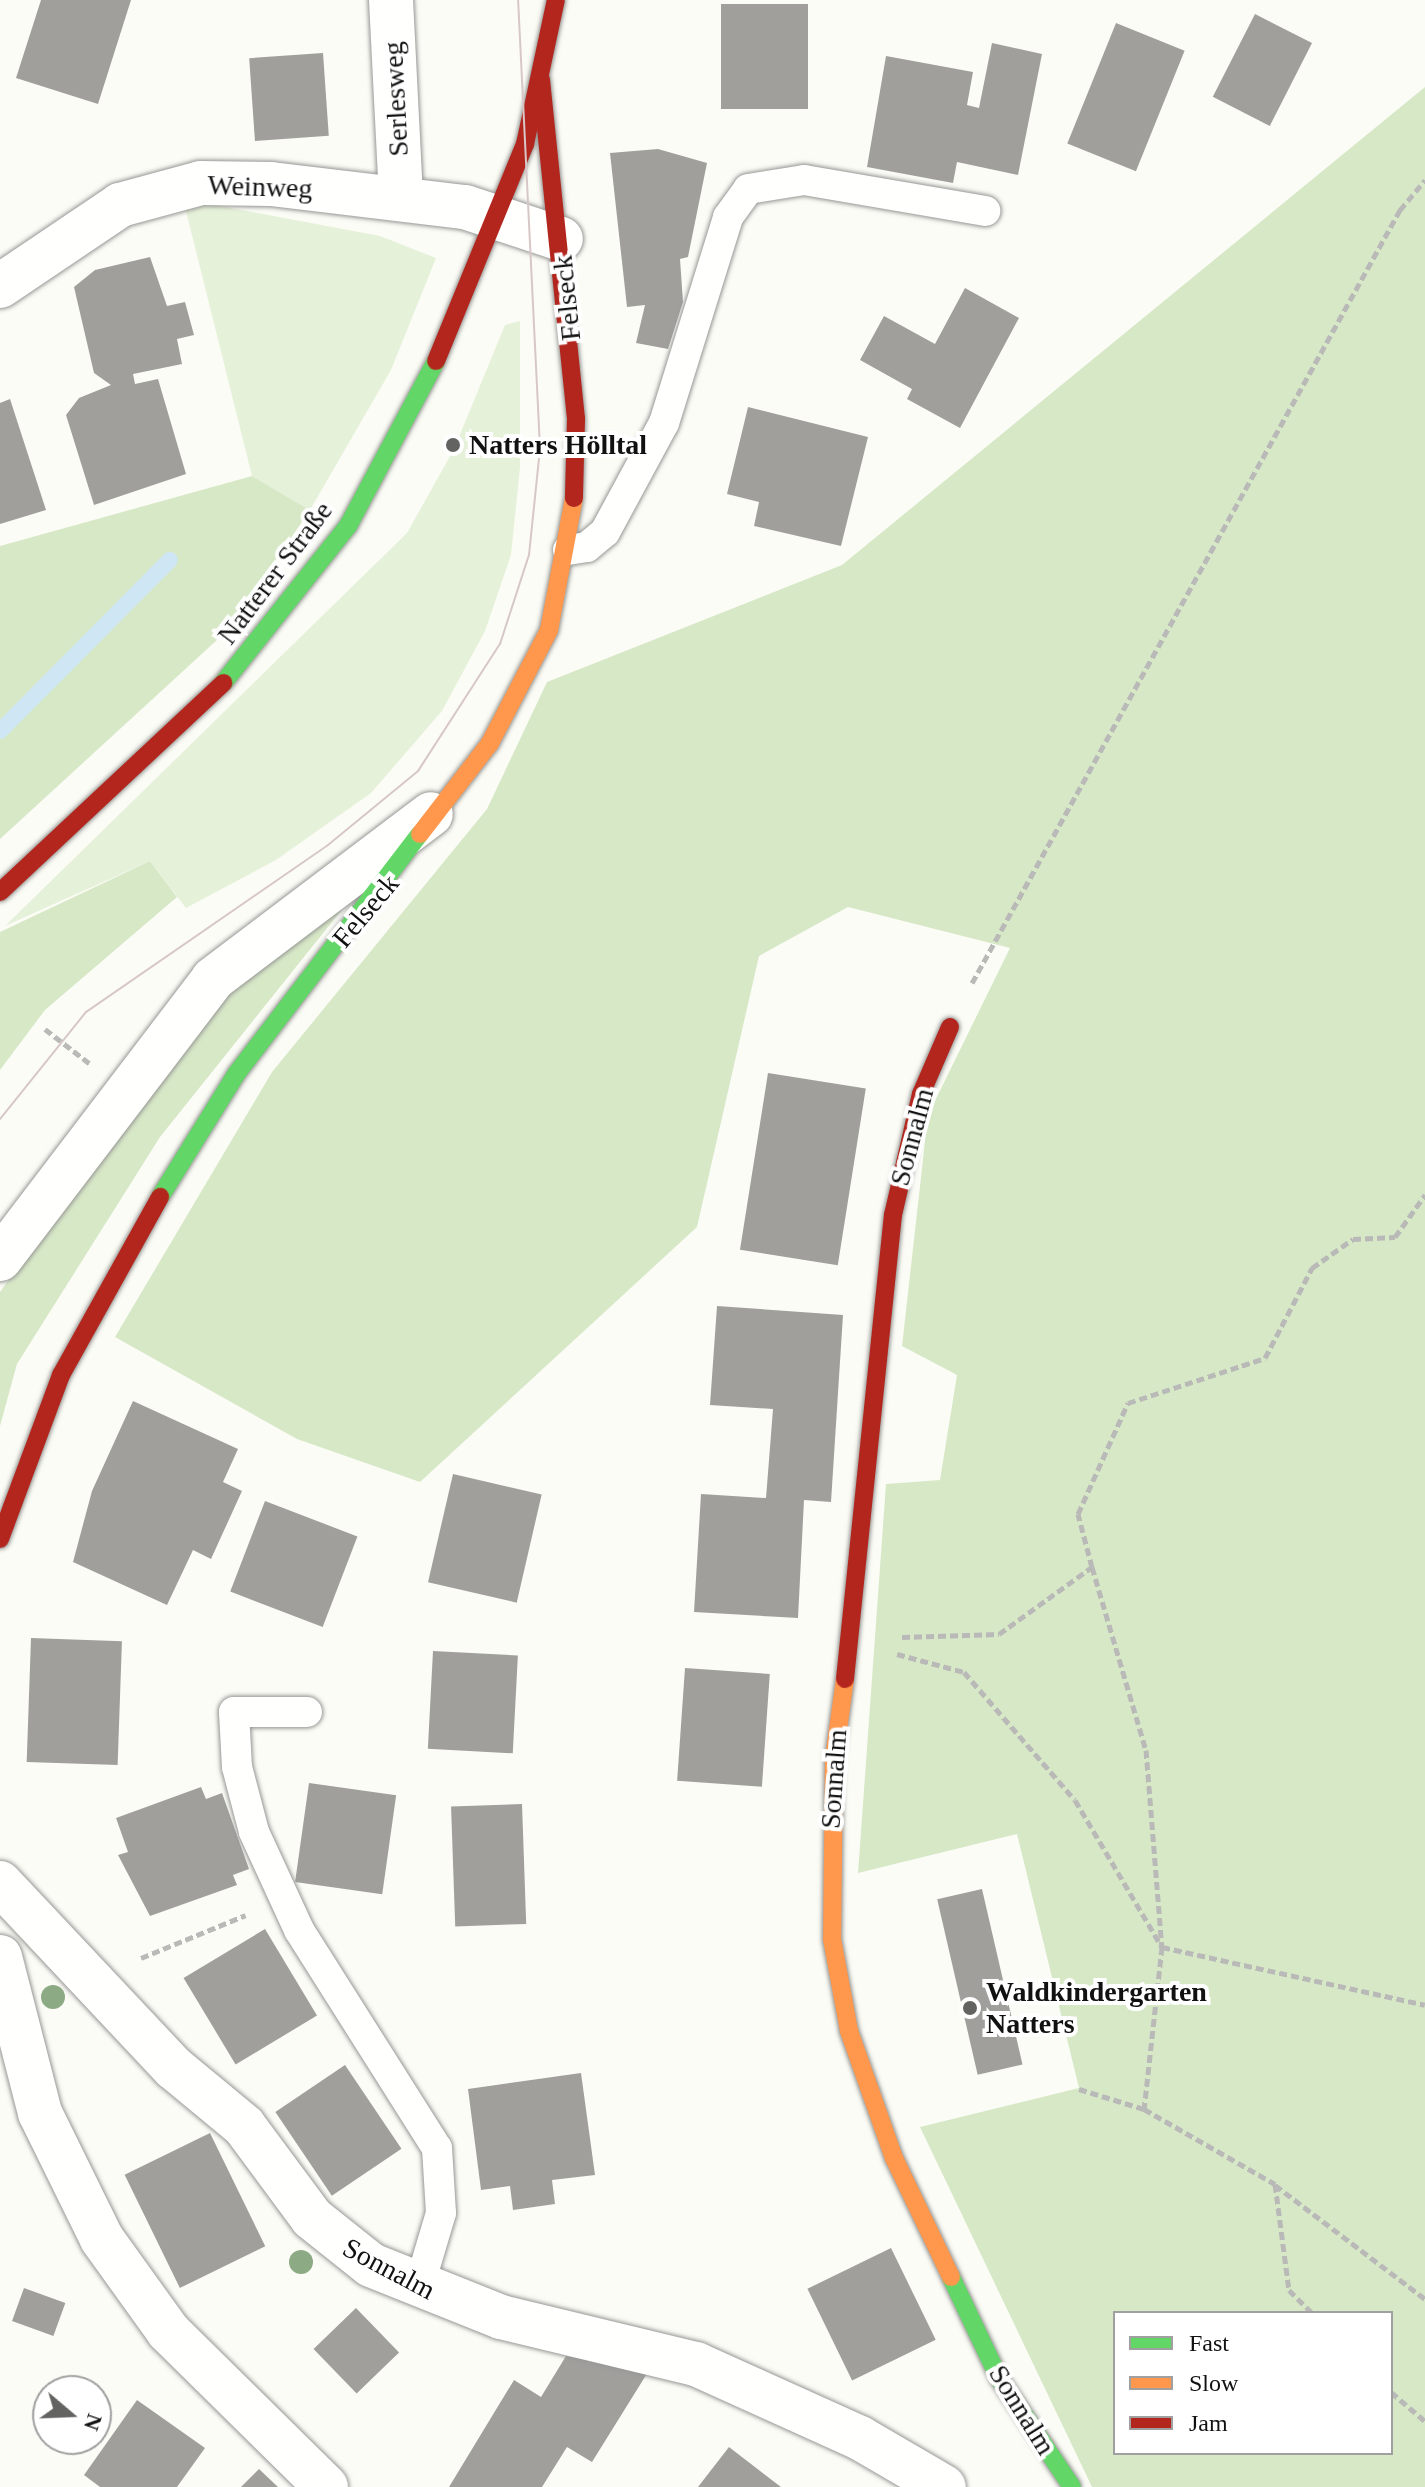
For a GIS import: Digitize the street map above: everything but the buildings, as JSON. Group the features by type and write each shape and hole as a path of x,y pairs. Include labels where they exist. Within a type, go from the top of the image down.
{"street":[{"name":"Serlesweg","path":"391,0 401,198"},
{"path":"541,80 556,0"},
{"name":"Natterer Straße","path":"0,892 226,681 310,583 419,400 498,218 541,80"},
{"name":"Felseck","path":"0,1539 61,1375 203,1126 275,1022 447,804 532,670 568,550 576,419 561,239 541,80"},
{"name":"Weinweg","path":"0,286 82,225 162,190 236,181 401,198 498,218"},
{"name":"Felseck","path":"498,218 561,239"},
{"path":"0,1259 213,979 447,804"},
{"name":"Sonnalm","path":"950,1027 921,1094 893,1215 867,1518 845,1641 828,1878 849,2031 894,2158 999,2378 1072,2487"},
{"name":"Sonnalm","path":"0,1883 174,2068 244,2126 326,2231 371,2265 419,2287 501,2317 696,2364 871,2443 944,2487"},
{"path":"0,1957 40,2113 102,2239 168,2331 326,2487"}],"lane":[{"path":"568,550 587,547 605,532 664,423 728,217 748,189 804,180 985,211"},
{"path":"307,1712 234,1712 246,1810 284,1899 441,2159 441,2213 419,2287"}],"path":[{"path":"950,1027 1116,713 1400,210 1425,180"},
{"path":"1144,2109 1162,1947 1146,1750 1078,1514 1128,1403 1265,1358 1312,1268 1353,1239 1395,1237 1425,1195"},
{"path":"845,1641 999,1634 1092,1567"},
{"path":"845,1641 964,1672 1075,1800 1162,1947 1425,2005"},
{"path":"136,1960 284,1899"},
{"path":"1079,2089 1144,2109 1275,2184 1425,2299"},
{"path":"1275,2184 1289,2290 1310,2311"},
{"path":"1393,2394 1425,2421"}],"green space":[{"path":"1425,87 1425,2487 1092,2487 920,2127 1079,2088 1017,1834 858,1873 886,1484 940,1480 957,1375 902,1346 928,1115 1010,948 848,907 759,956 697,1227 420,1482 297,1439 115,1337 272,1072 487,809 547,682 842,565"},
{"path":"183,199 380,236 436,258 391,370 310,510 252,476"},
{"path":"520,321 520,468 511,555 485,631 442,711 371,793 276,860 186,908 150,861 5,926 407,533 454,449 505,325"},
{"path":"252,476 310,510 229,629 0,839 0,546"},
{"path":"150,861 177,897 45,1010 0,1070 0,932"},
{"path":"364,882 160,1137 17,1364 0,1426 0,1292 198,1010"}],"waterway":[{"path":"0,731 170,560"}],"tram line":[{"path":"0,1119 86,1012 328,845 418,771 500,644 529,555 540,448 518,0"}],"traffic: fast":[{"path":"223,683 348,526 436,361"},
{"path":"160,1197 237,1073 420,834"},
{"path":"951,2277 999,2378 1072,2487"}],"traffic: slow":[{"path":"420,834 490,743 549,630 574,498"},
{"path":"845,1679 834,1758 832,1939 849,2031 894,2158 951,2277"}],"traffic: jam":[{"path":"436,361 525,144 556,0"},
{"path":"541,80 576,419 574,498"},
{"path":"0,892 223,683"},
{"path":"845,1679 893,1215 921,1094 950,1027"},
{"path":"0,1539 61,1375 160,1197"}],"place":[{"name":"Natters Hölltal","path":"453,445"},
{"name":"Waldkindergarten Natters","path":"970,2008"}]}
